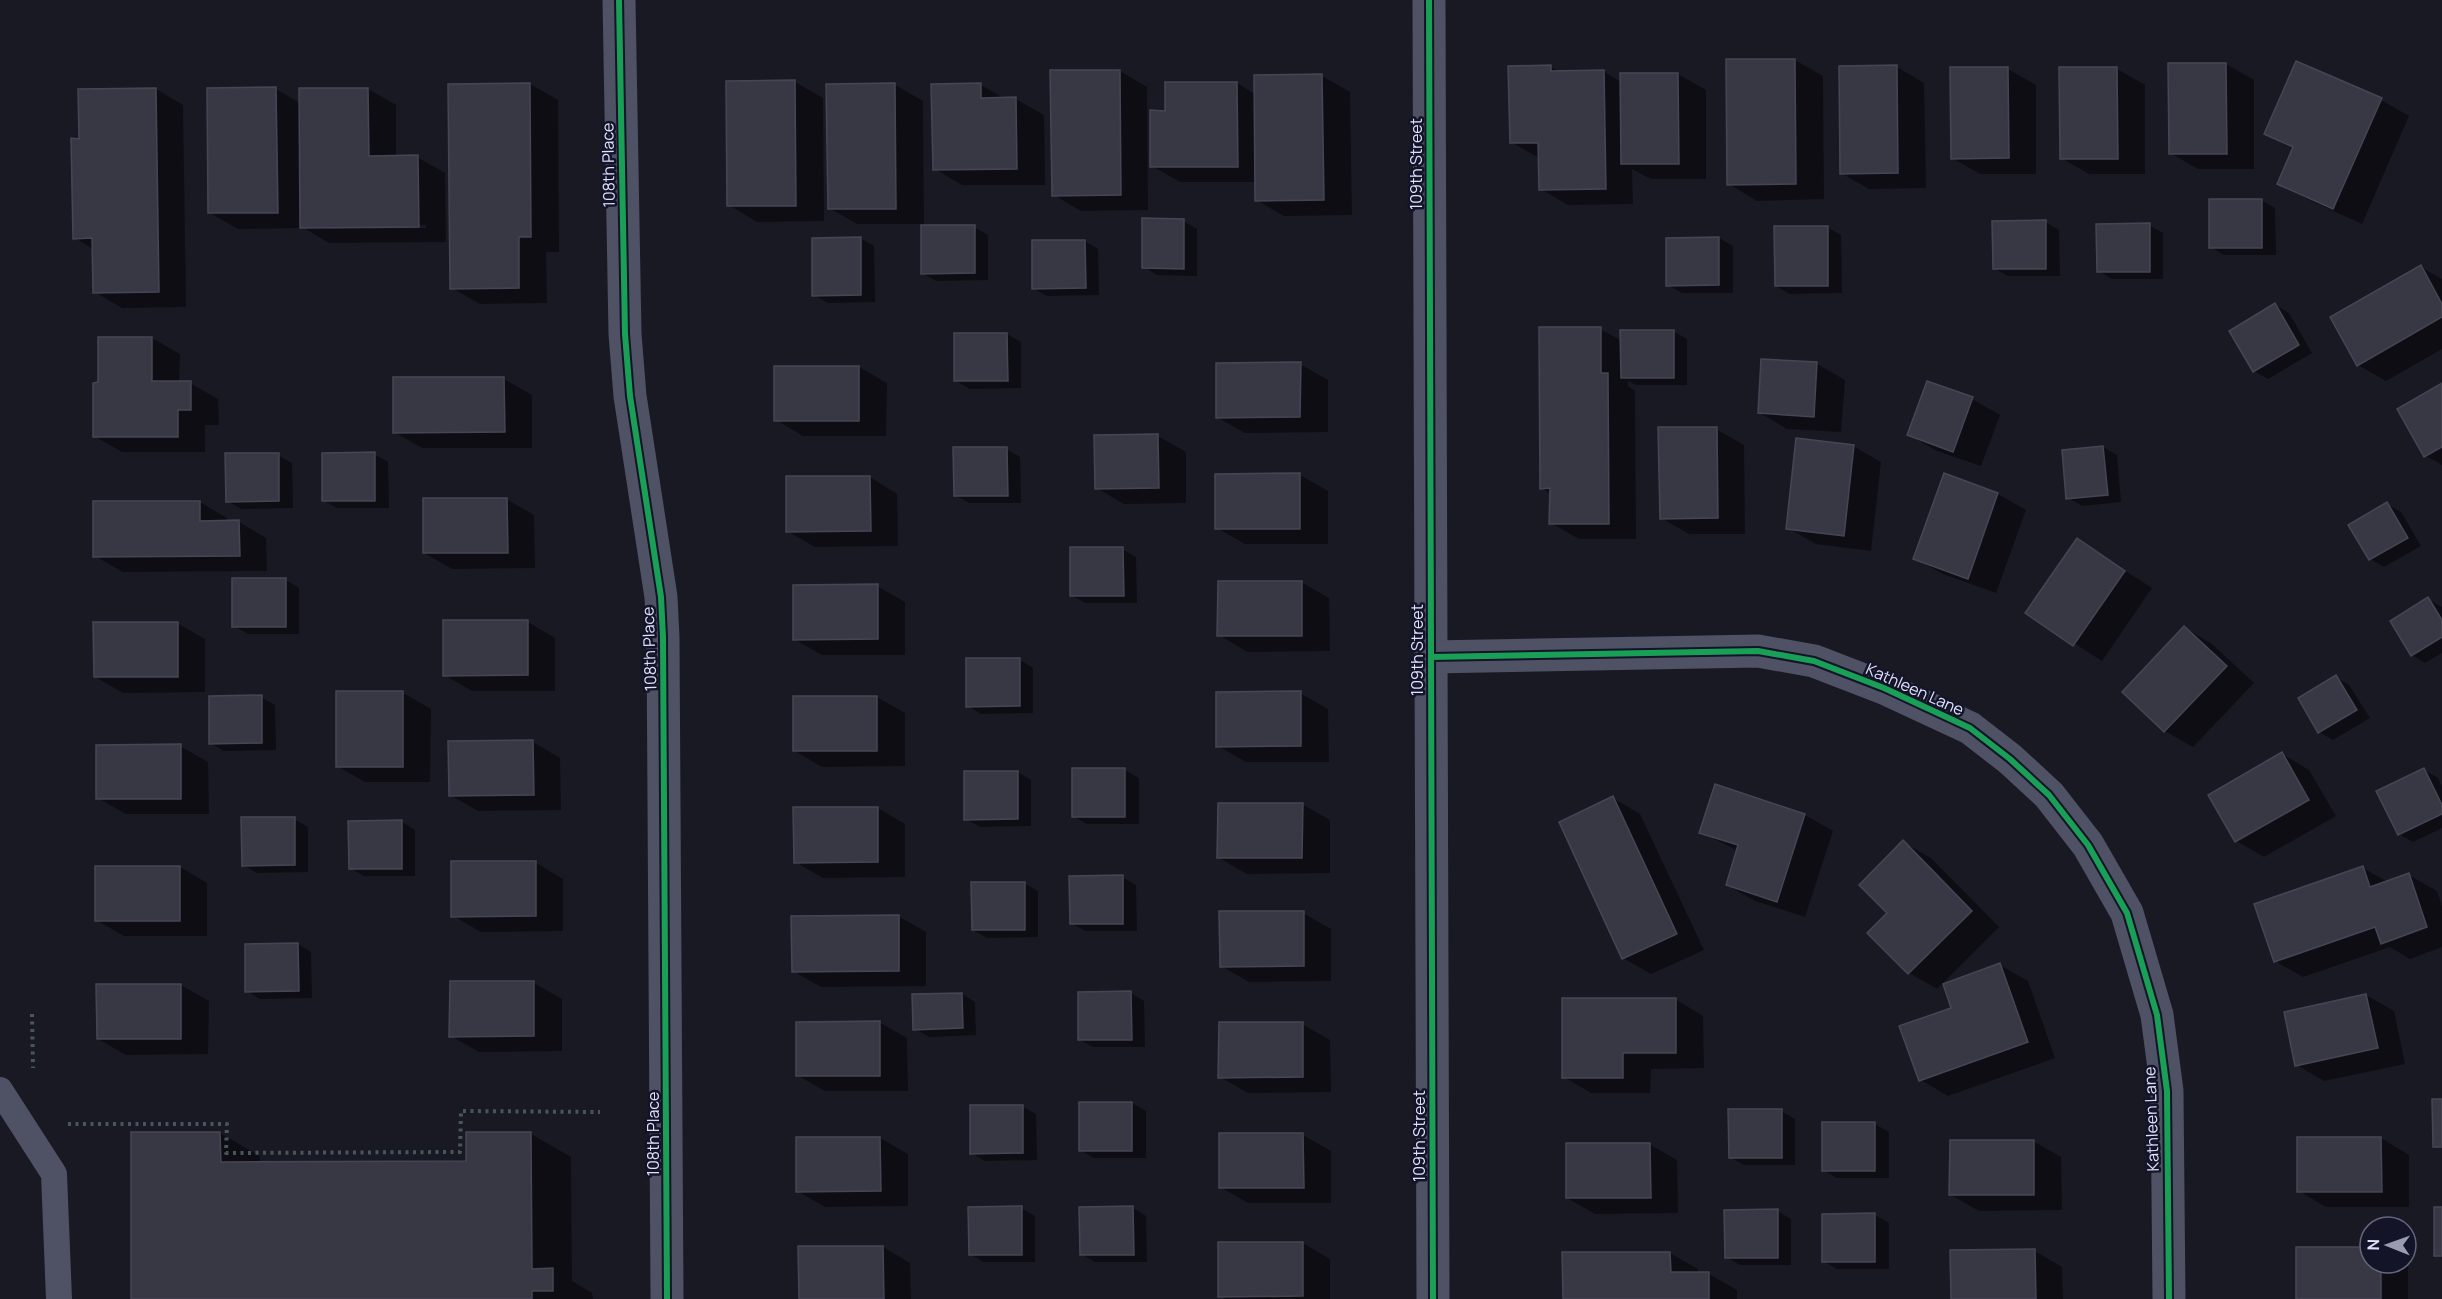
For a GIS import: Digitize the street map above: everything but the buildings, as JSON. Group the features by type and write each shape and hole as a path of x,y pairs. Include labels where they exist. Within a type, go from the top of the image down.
{"street":[{"name":"108th Place","path":"619,0 625,334 630,396 661,597 663,637 667,1299"},
{"name":"109th Street","path":"1429,0 1433,1299"},
{"name":"Kathleen Lane","path":"1431,657 1758,651 1814,661 1884,688 1970,728 2010,759 2049,795 2088,845 2127,913 2157,1015 2167,1091 2169,1299"}],"lane":[{"path":"0,1090 54,1174 59,1299"}],"path":[{"path":"32,1014 33,1075"},
{"path":"67,1124 227,1124 226,1153 460,1152 461,1111 600,1112"}],"cycle path":[{"path":"619,0 625,334 630,396 661,597 663,637 667,1299"},
{"path":"1429,0 1433,1299"},
{"path":"1431,657 1758,651 1814,661 1884,688 1970,728 2010,759 2049,795 2088,845 2127,913 2157,1015 2167,1091 2169,1299"}]}
